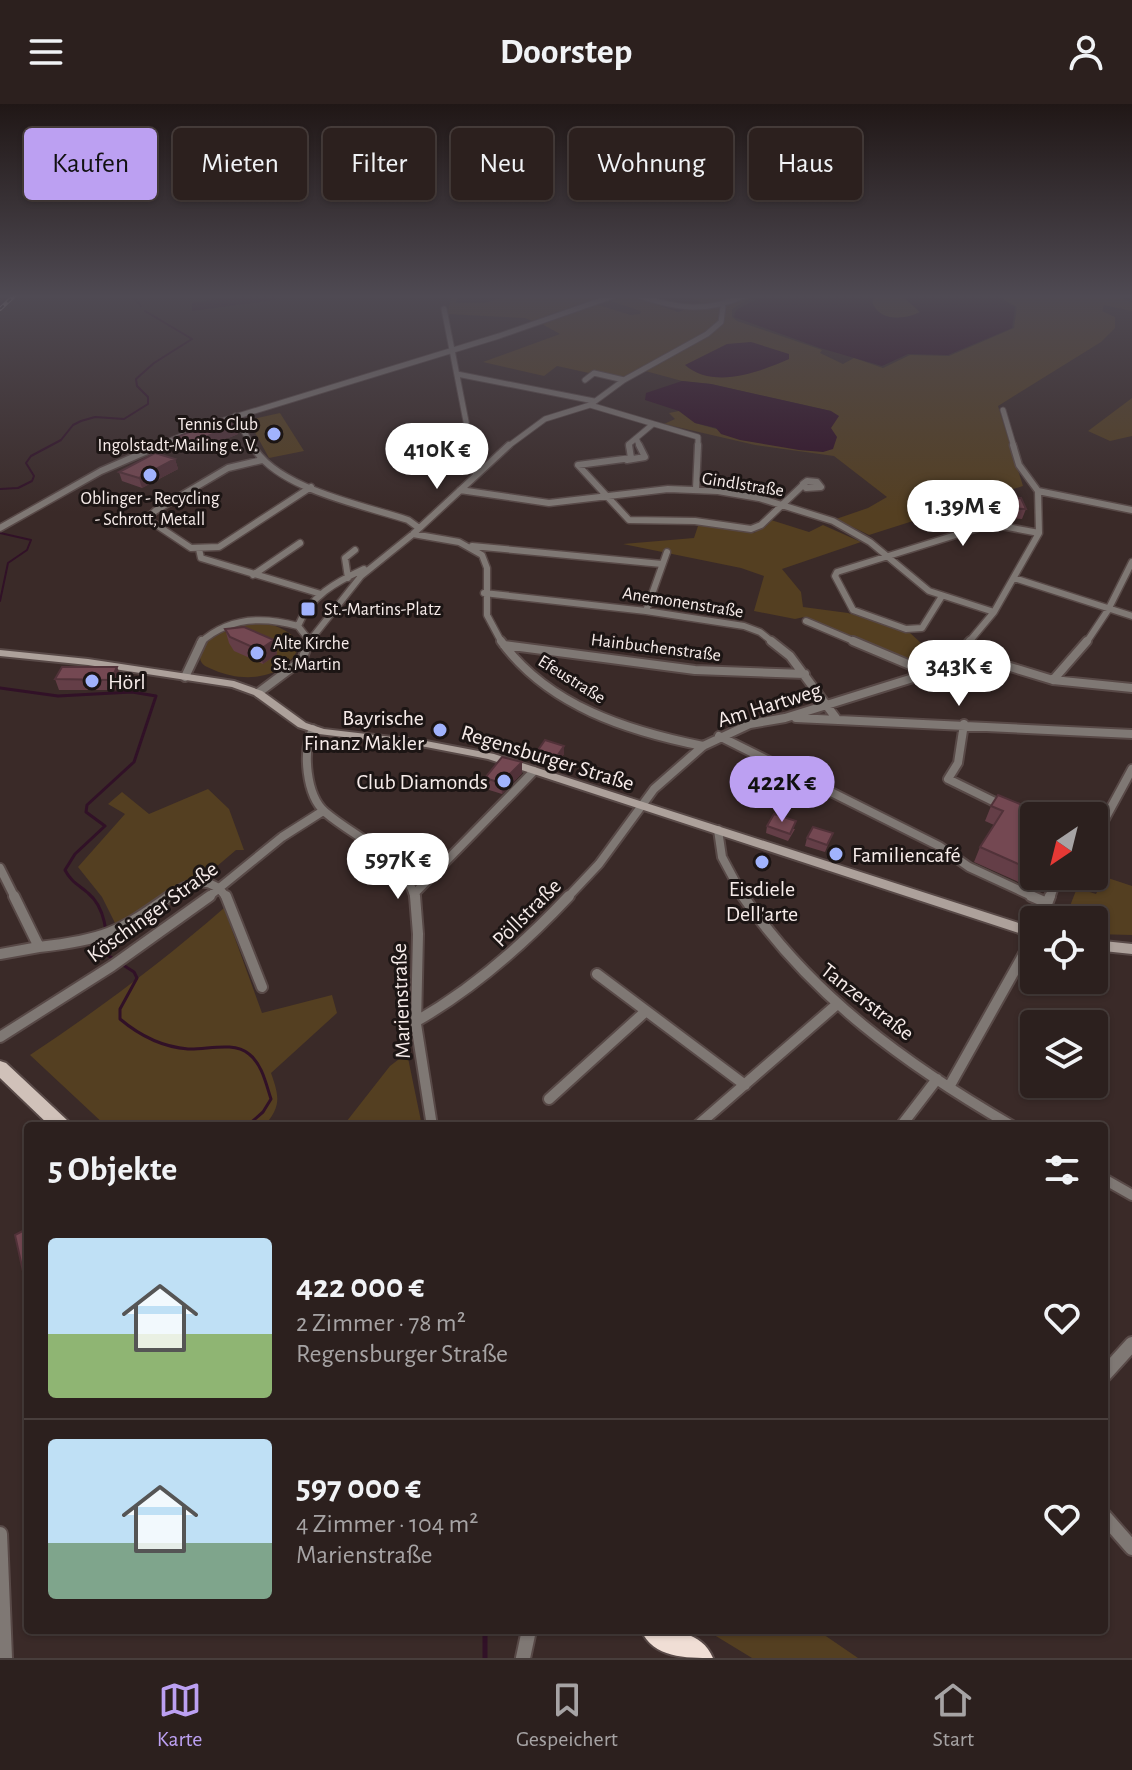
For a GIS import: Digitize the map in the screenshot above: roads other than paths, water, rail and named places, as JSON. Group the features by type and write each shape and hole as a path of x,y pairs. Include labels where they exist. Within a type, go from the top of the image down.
{"highway":[{"path":"661,1634 699,1658"}],"main road":[{"path":"0,1068 58,1122"}],"street":[{"path":"204,427 393,368"},
{"path":"455,368 476,475"},
{"path":"258,693 291,671 307,651 309,640 371,566 416,531 536,423 592,403 647,368"},
{"path":"585,380 594,373 624,380"},
{"path":"457,374 592,403 698,437 696,489"},
{"path":"942,596 922,628 915,630 863,616 853,610 835,576 837,572 991,524 1039,533 1038,491 1019,465 1003,410"},
{"path":"235,416 262,460 311,487 391,514 416,531 469,546 662,564"},
{"path":"627,460 633,456 629,444 653,424"},
{"path":"0,528 101,471 189,433"},
{"path":"636,438 645,457 578,465 625,518 634,522 695,521 746,528 761,525 803,485"},
{"path":"262,460 228,468 151,515 156,526 185,545 199,549 228,543 311,487"},
{"name":"Gindlstraße","path":"460,490 549,503 604,494 696,489 783,503 833,521 888,556 915,583 942,596 994,612"},
{"path":"1038,491 1132,510"},
{"name":"Am Hartweg","path":"643,806 654,789 719,736 750,724 785,718 929,673 961,652 994,612 1039,533"},
{"path":"253,575 300,543"},
{"name":"Efeustraße","path":"469,546 481,554 487,565 486,611 504,645 533,677 600,715 646,734 703,746"},
{"path":"199,549 201,558 253,575 321,594 335,590 344,595"},
{"path":"348,578 345,558 355,550"},
{"path":"646,611 667,552"},
{"path":"1053,680 1080,653 1130,573 1132,562"},
{"path":"298,626 301,617 321,594 371,566"},
{"path":"1014,578 1132,616"},
{"name":"Anemonenstraße","path":"484,593 722,621 760,632 777,643 805,674 836,718"},
{"path":"185,677 200,643 218,630 253,619 269,618 298,626 309,640"},
{"path":"806,621 929,673"},
{"name":"Hainbuchenstraße","path":"504,645 695,670 805,674"},
{"path":"961,652 1053,680 1132,688"},
{"name":"Regensburger Straße","path":"0,653 99,663 223,682 258,693 294,720 313,729 339,736 467,751 1020,929"},
{"path":"785,718 1132,734"},
{"path":"964,724 958,763 948,779 1020,813"},
{"path":"313,729 306,737 306,751 314,789 323,811 363,837 399,870 415,893 534,771"},
{"path":"719,736 939,846 969,867 1047,903"},
{"path":"1108,813 1132,769"},
{"name":"Pöllstraße","path":"415,1022 456,999 541,926 599,864 643,806"},
{"name":"Köschinger Straße","path":"0,1037 100,974 221,887 284,832 323,811"},
{"name":"Tanzerstraße","path":"718,830 717,845 733,881 767,935 835,1006 937,1079 1006,1122"},
{"path":"0,868 39,947"},
{"path":"0,954 94,939 118,932 141,919 187,884 200,880 221,887 262,987"},
{"path":"1046,906 1052,890"},
{"name":"Marienstraße","path":"415,893 415,1022 431,1122"},
{"path":"1108,946 1132,949"},
{"path":"949,1087 1020,959"},
{"path":"597,974 745,1085"},
{"path":"702,1122 835,1006"},
{"path":"549,1099 646,1011"},
{"path":"904,1122 937,1079"},
{"path":"1108,1181 1132,1195"},
{"path":"1108,1371 1132,1344"},
{"path":"1108,1521 1132,1548"},
{"path":"0,1534 5,1658"},
{"path":"523,1658 528,1634"}],"waterway":[{"path":"0,489 18,488 32,481 34,476 26,463 31,456 61,440 73,425 95,417 124,419 148,404 148,397 137,386 136,379 149,368"},
{"path":"0,533 31,540 27,550 8,563 0,601"},
{"path":"0,688 58,696 132,692 156,696 134,762 87,805 86,812 105,826 75,854 65,870 99,906 106,930 107,955 114,959"},
{"path":"120,963 134,972 137,978 120,1009 120,1019 127,1025 170,1046 188,1049 235,1048 253,1058 271,1099 252,1122"},
{"path":"485,1634 485,1658"}],"place":[{"name":"Tennis Club Ingolstadt-Mailing e. V.","path":"274,434"},
{"name":"Oblinger - Recycling - Schrott, Metall","path":"150,475"},
{"name":"St.-Martins-Platz","path":"308,609"},
{"name":"Alte Kirche St. Martin","path":"257,653"},
{"name":"Hörl","path":"92,681"},
{"name":"Bayrische Finanz Makler","path":"440,730"},
{"name":"Club Diamonds","path":"504,781"},
{"name":"Familiencafé","path":"836,854"},
{"name":"Eisdiele Dell'arte","path":"762,862"}]}
